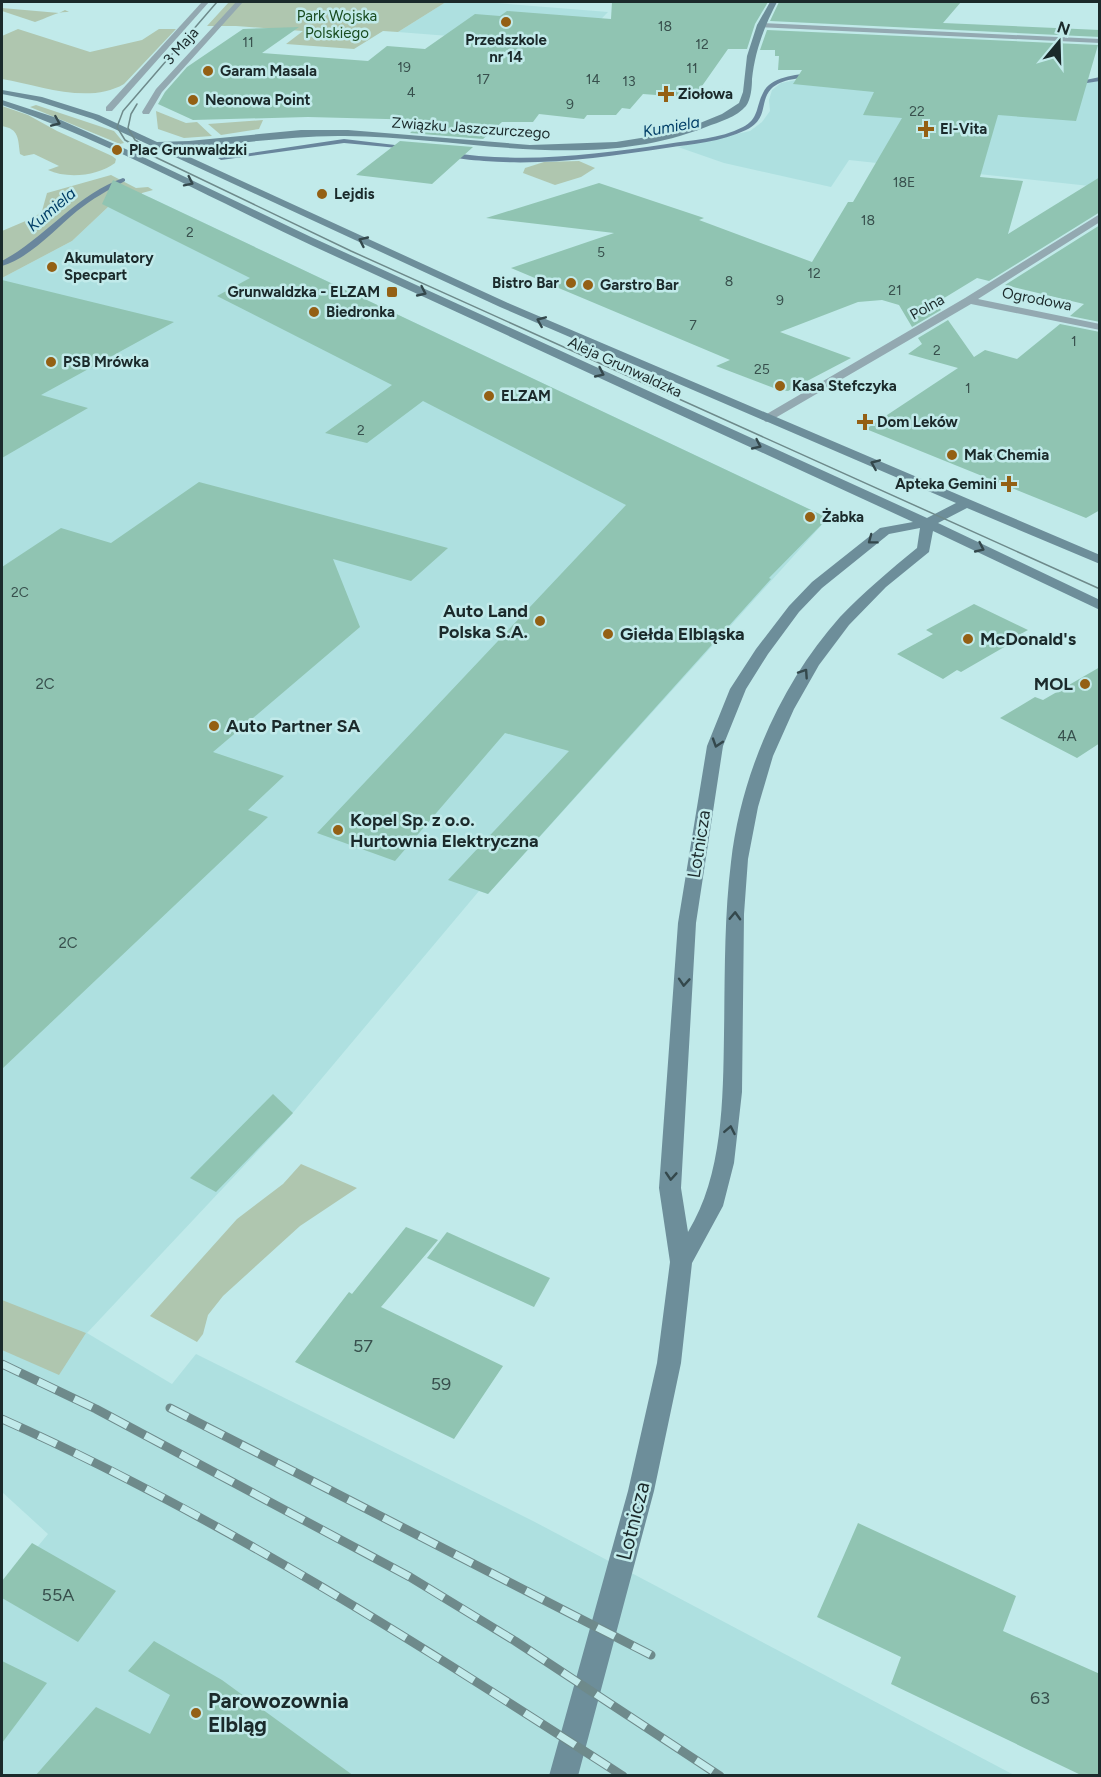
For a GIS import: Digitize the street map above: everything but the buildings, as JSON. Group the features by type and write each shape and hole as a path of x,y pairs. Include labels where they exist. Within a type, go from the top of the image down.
{"street":[{"name":"3 Maja","path":"109,109 204,2"},
{"name":"3 Maja","path":"146,112 159,91 239,2"},
{"name":"Związku Jaszczurczego","path":"152,143 189,144 301,133 367,134 530,148 616,145 680,134 725,116 743,104 747,93 751,56 761,25 773,2"},
{"path":"761,25 1100,41"},
{"name":"Aleja Grunwaldzka","path":"2,92 33,97 78,110 504,305 1100,560"},
{"name":"Aleja Grunwaldzka","path":"2,102 51,119 136,157 329,249 927,523 1100,606"},
{"name":"Związku Jaszczurczego","path":"180,156 198,149 260,136"},
{"name":"Polna","path":"766,418 969,300 1100,217"},
{"name":"Ogrodowa","path":"969,300 1100,327"},
{"name":"Lotnicza","path":"563,1776 641,1491 669,1364 681,1262 670,1188 687,923 696,852 715,746 738,689 761,652 794,609 825,578 885,531 927,523 968,502"},
{"name":"Lotnicza","path":"681,1262 715,1200 732,1121 735,911 743,841 760,765 798,683 821,648 837,627 865,600 924,549 927,523"}],"shaded area":[{"name":"Przedszkole nr 14","path":"446,2 484,2 608,12 575,46 398,32"},
{"name":"El-Vita","path":"816,76 1059,87 1099,81 1099,187 849,160 831,187 724,163 678,147 750,131 762,122 770,111 769,100 772,90 781,83"},
{"path":"149,197 828,518 488,894 479,891 286,1121 87,1333 172,1384 196,1354 533,1521 1014,1775 2,1775 2,1590 48,1534 2,1492 2,278 72,241 108,207"}],"green space":[{"name":"Park Wojska Polskiego","path":"229,2 446,2 398,32 383,31 354,49 286,44 303,31 207,26"},
{"path":"2,8 59,13 35,22 2,11"},
{"path":"18,29 90,52 142,40 159,29 176,29 124,84 95,93 79,93 63,92 2,79 2,36"},
{"path":"36,105 114,131 124,143 120,144 30,107"},
{"path":"2,106 28,115 112,156 116,159 115,163 100,171 82,175 64,175 48,170 59,166 34,154 24,156 20,154 15,132 2,126"},
{"path":"156,111 186,123 197,122 212,136 184,138 158,129"},
{"path":"263,120 259,129 221,135 208,124"},
{"path":"579,161 595,168 581,177 555,185 523,173 525,168 544,162"},
{"path":"111,175 136,188 148,187 153,190 142,193 139,199 108,207 72,241 2,278 2,231 35,217 42,211 47,193"},
{"path":"301,1164 357,1188 300,1226 223,1296 208,1315 203,1334 197,1342 150,1316 237,1219 283,1184"},
{"path":"2,1300 86,1333 59,1375 2,1350"}],"waterway":[{"name":"Kumiela","path":"447,154 501,160 556,160 611,154 717,137 737,132 753,122 760,113 765,93 775,83 812,75"},
{"name":"Kumiela","path":"1074,83 1100,79"},
{"name":"Kumiela","path":"221,158 344,141 409,147"},
{"name":"Kumiela","path":"2,264 34,244 90,198 123,180"}],"tram line":[{"path":"217,2 123,111 117,127 125,140 155,157 351,251 1100,589"},
{"path":"137,104 131,114 128,128 135,140 142,144"}],"railway":[{"path":"2,1364 96,1409 410,1577 515,1641 720,1776"},
{"path":"170,1408 651,1655"},
{"path":"2,1419 83,1457 242,1541 396,1632 623,1776"}],"place":[{"name":"Przedszkole nr 14","path":"506,22"},
{"name":"Garam Masala","path":"208,71"},
{"name":"Ziołowa","path":"666,94"},
{"name":"Neonowa Point","path":"193,100"},
{"name":"El-Vita","path":"926,129"},
{"name":"Plac Grunwaldzki","path":"117,150"},
{"name":"Lejdis","path":"322,194"},
{"name":"Akumulatory Specpart","path":"52,267"},
{"name":"Bistro Bar","path":"571,283"},
{"name":"Garstro Bar","path":"588,285"},
{"name":"Grunwaldzka - ELZAM","path":"392,292"},
{"name":"Biedronka","path":"314,312"},
{"name":"PSB Mrówka","path":"51,362"},
{"name":"Kasa Stefczyka","path":"780,386"},
{"name":"ELZAM","path":"489,396"},
{"name":"Dom Leków","path":"865,422"},
{"name":"Mak Chemia","path":"952,455"},
{"name":"Apteka Gemini","path":"1009,484"},
{"name":"Żabka","path":"810,517"},
{"name":"Auto Land Polska S.A.","path":"540,621"},
{"name":"Giełda Elbląska","path":"608,634"},
{"name":"McDonald's","path":"968,639"},
{"name":"MOL","path":"1085,684"},
{"name":"Auto Partner SA","path":"214,726"},
{"name":"Kopel Sp. z o.o. Hurtownia Elektryczna","path":"338,830"},
{"name":"Parowozownia Elbląg","path":"196,1713"}]}
